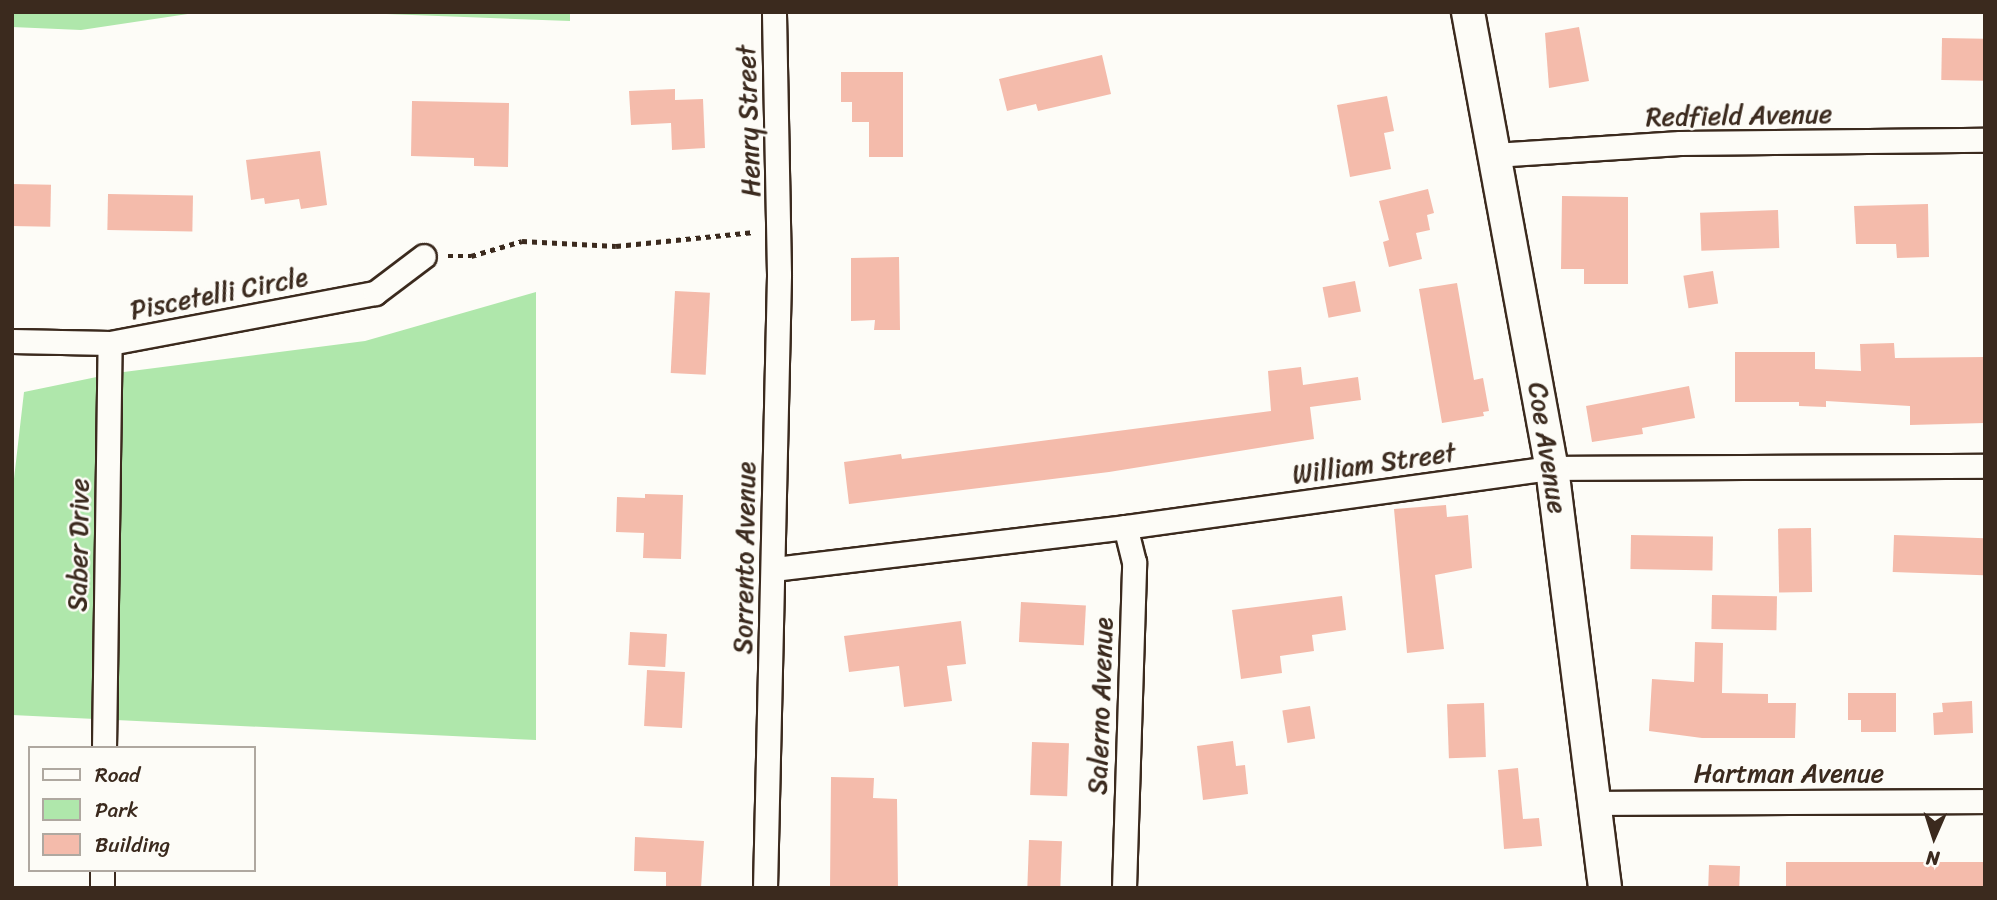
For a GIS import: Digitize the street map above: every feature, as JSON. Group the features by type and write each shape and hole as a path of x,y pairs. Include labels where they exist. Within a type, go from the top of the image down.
{"street":[{"name":"Henry Street","path":"774,12 780,229"},
{"name":"Coe Avenue","path":"1468,12 1552,468 1605,888"},
{"name":"Redfield Avenue","path":"1494,155 1680,143 1985,141"},
{"name":"Sorrento Avenue","path":"765,888 780,229"},
{"name":"Piscetelli Circle","path":"12,341 110,344 375,293 424,256"},
{"name":"Saber Drive","path":"104,746 110,344"},
{"name":"William Street","path":"774,569 1125,527 1552,468 1985,466"},
{"name":"Salerno Avenue","path":"1124,888 1133,562 1125,527"},
{"name":"Hartman Avenue","path":"1594,803 1985,801"}],"path":[{"path":"424,256 471,256 522,241 616,246 780,229"}],"green space":[{"path":"12,12 201,12 81,30 12,27"},
{"path":"336,12 570,12 570,21 360,13"},
{"path":"536,292 536,740 12,715 12,496 24,392 116,373 365,341"}],"building":[{"path":"1579,27 1589,81 1549,88 1545,33"},
{"path":"1942,38 1985,39 1984,81 1941,80"},
{"path":"1102,55 1111,94 1038,111 1036,104 1007,111 999,79"},
{"path":"841,72 903,72 903,157 869,157 869,122 852,122 852,102 841,102"},
{"path":"675,89 675,100 703,99 705,148 672,150 671,123 631,125 629,91"},
{"path":"1387,96 1394,131 1384,133 1391,169 1350,177 1337,105"},
{"path":"412,101 509,103 508,167 474,166 474,158 411,156"},
{"path":"320,151 327,205 301,209 299,199 265,204 264,198 251,200 246,160"},
{"path":"12,184 51,185 50,227 12,226"},
{"path":"1428,189 1434,213 1427,215 1430,230 1416,233 1422,259 1389,267 1383,242 1389,240 1379,201"},
{"path":"108,194 193,195 192,231 107,230"},
{"path":"1562,196 1628,197 1628,284 1584,284 1584,269 1561,269"},
{"path":"1928,204 1929,257 1897,258 1896,244 1856,244 1854,206"},
{"path":"1778,210 1779,248 1701,251 1700,213"},
{"path":"899,257 900,330 874,330 875,320 851,321 851,258"},
{"path":"1713,271 1718,304 1689,308 1683,276"},
{"path":"1355,281 1361,311 1329,318 1323,287"},
{"path":"1457,283 1474,380 1483,378 1489,411 1483,412 1484,416 1442,423 1419,289"},
{"path":"675,291 710,293 706,375 671,373"},
{"path":"1894,343 1895,358 1985,357 1985,423 1910,425 1910,406 1826,401 1826,407 1799,406 1799,402 1735,402 1735,352 1815,352 1815,369 1861,371 1860,344"},
{"path":"1301,367 1303,385 1358,377 1361,400 1310,407 1314,439 1109,472 849,504 844,462 901,454 902,459 1271,411 1268,371"},
{"path":"1689,386 1695,418 1642,428 1643,434 1592,442 1586,406"},
{"path":"645,494 683,495 681,559 643,558 644,533 616,532 617,497 645,498"},
{"path":"1446,505 1447,517 1468,515 1472,568 1435,575 1444,649 1407,653 1394,509"},
{"path":"1811,528 1812,592 1779,593 1778,529"},
{"path":"1631,535 1713,536 1712,570 1630,569"},
{"path":"1894,535 1985,538 1984,575 1893,572"},
{"path":"1712,595 1777,596 1776,630 1711,629"},
{"path":"1342,596 1346,630 1312,635 1314,651 1280,656 1282,673 1241,679 1232,610"},
{"path":"1021,602 1086,605 1084,645 1019,642"},
{"path":"961,621 966,664 947,666 952,701 904,707 899,666 849,672 844,636"},
{"path":"630,632 667,634 665,667 628,665"},
{"path":"1695,642 1723,643 1722,693 1768,694 1768,703 1796,703 1795,738 1702,738 1649,731 1652,679 1694,682"},
{"path":"647,670 685,672 682,728 644,726"},
{"path":"1848,693 1896,693 1896,732 1861,732 1861,720 1848,720"},
{"path":"1972,701 1973,733 1934,735 1933,713 1943,712 1942,703"},
{"path":"1484,703 1486,757 1449,758 1447,704"},
{"path":"1310,706 1315,739 1288,743 1282,710"},
{"path":"1233,741 1236,766 1245,765 1248,794 1203,800 1197,746"},
{"path":"1032,742 1069,743 1067,796 1030,795"},
{"path":"1518,768 1523,819 1539,818 1542,846 1504,849 1498,770"},
{"path":"831,777 874,778 873,798 897,799 898,888 830,888"},
{"path":"635,837 704,841 701,888 666,888 666,872 634,871"},
{"path":"1029,840 1062,841 1060,888 1027,888"},
{"path":"1786,862 1985,862 1985,888 1786,888"},
{"path":"1709,865 1740,866 1739,888 1708,888"}]}
